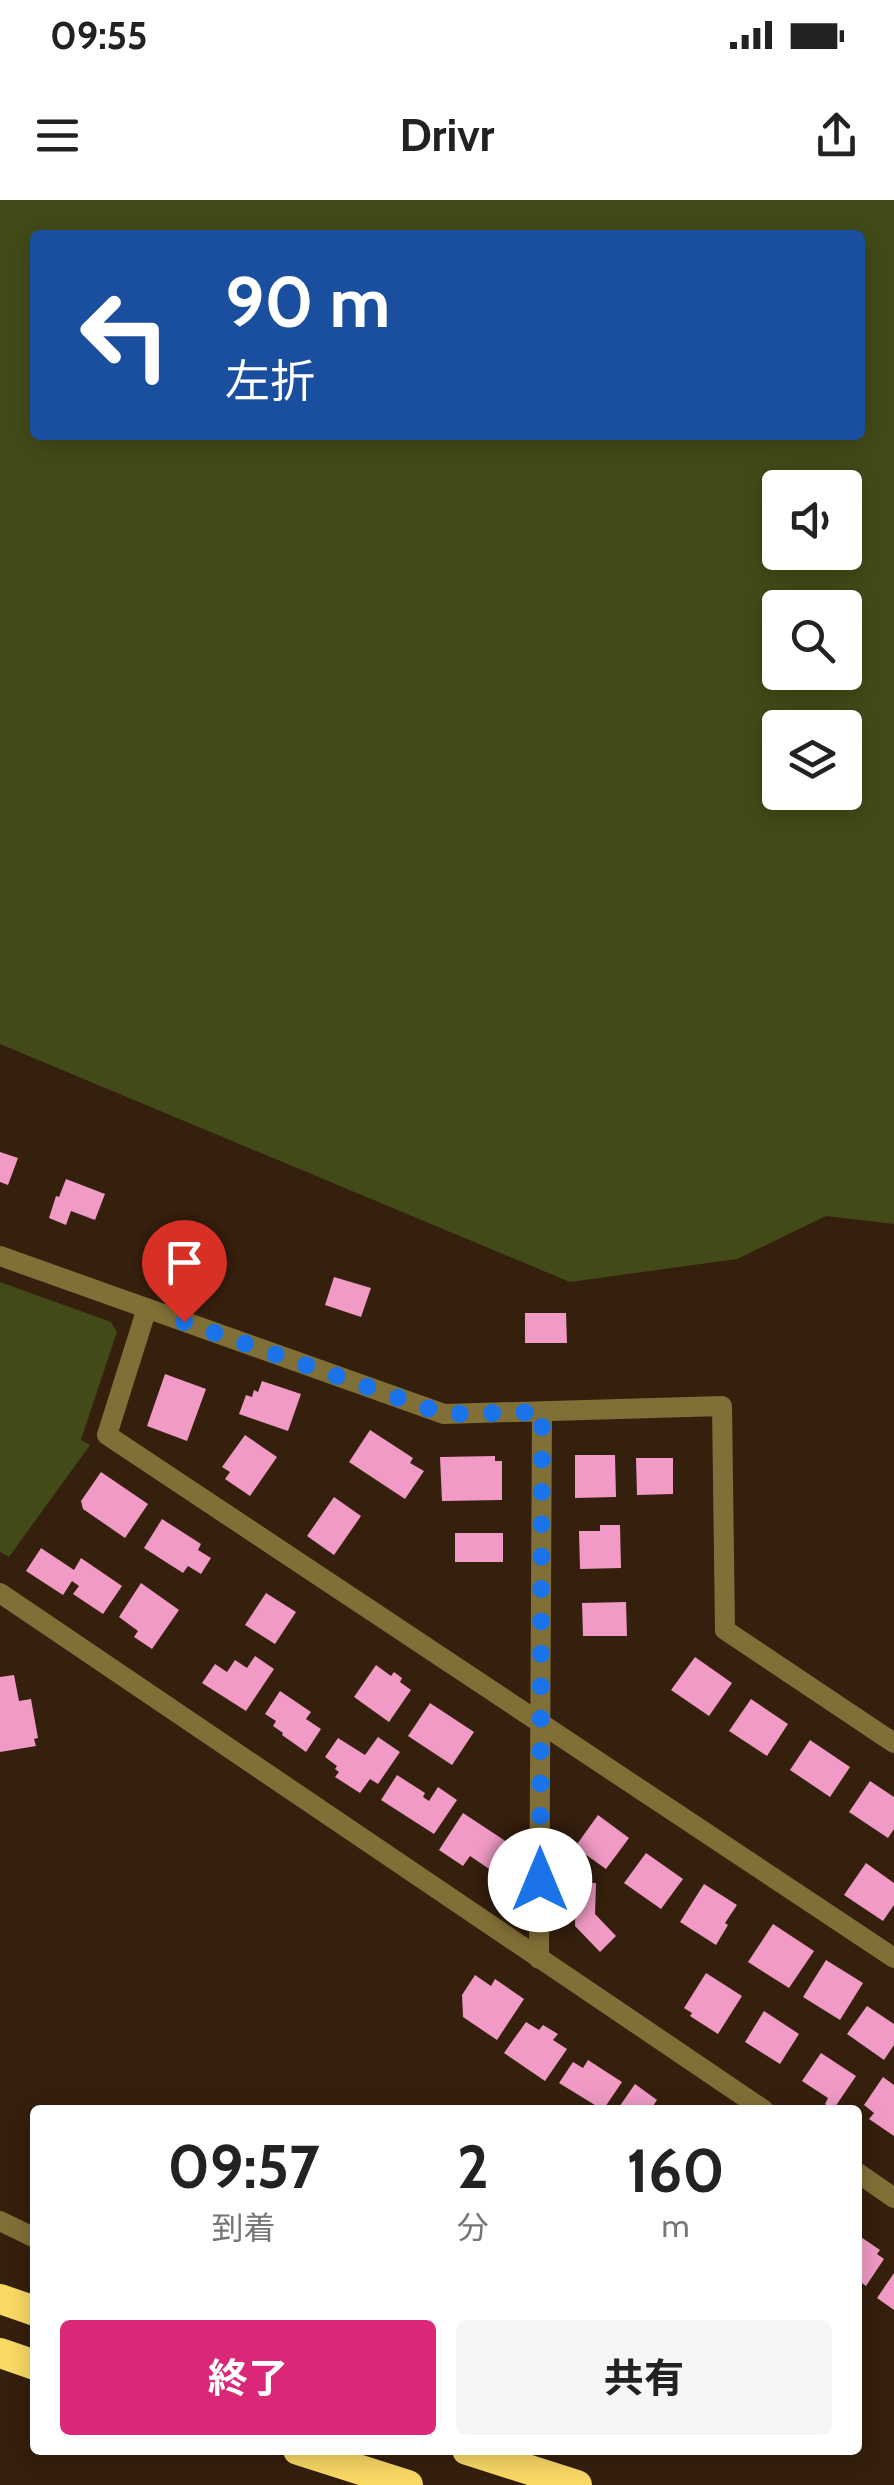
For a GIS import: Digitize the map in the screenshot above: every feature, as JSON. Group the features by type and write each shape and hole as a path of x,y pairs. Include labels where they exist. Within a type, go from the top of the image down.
{"highway":[{"path":"0,2299 30,2309"},
{"path":"0,2353 30,2363"},
{"path":"314,2455 408,2485"},
{"path":"483,2455 577,2485"}],"street":[{"path":"0,1256 444,1414 722,1406 726,1630 894,1743"},
{"path":"148,1308 107,1435 894,1958"},
{"path":"539,1958 542,1412"},
{"path":"0,1593 757,2105"},
{"path":"862,2176 894,2198"},
{"path":"0,2221 30,2236"}],"green space":[{"path":"0,200 894,200 894,1224 826,1216 737,1259 570,1282 0,1044"},
{"path":"0,1282 111,1322 117,1332 81,1440 90,1445 9,1557 0,1552"}],"building":[{"path":"0,1152 18,1158 8,1185 0,1182"},
{"path":"66,1179 105,1194 95,1220 71,1211 66,1225 49,1218"},
{"path":"334,1277 371,1288 361,1317 325,1305"},
{"path":"525,1313 566,1313 567,1343 525,1343"},
{"path":"165,1374 206,1389 187,1441 147,1426"},
{"path":"262,1381 301,1394 288,1431 239,1414 246,1395 252,1397 254,1390 258,1392"},
{"path":"370,1430 413,1458 410,1463 424,1471 405,1499 349,1462"},
{"path":"245,1435 277,1457 250,1496 225,1479 230,1472 222,1467"},
{"path":"575,1455 615,1455 616,1497 575,1498"},
{"path":"495,1456 495,1461 502,1461 502,1500 442,1501 440,1457"},
{"path":"636,1458 673,1458 673,1494 637,1495"},
{"path":"101,1472 148,1504 125,1538 83,1509 81,1501"},
{"path":"334,1497 361,1516 334,1555 307,1536"},
{"path":"162,1519 201,1544 198,1550 211,1558 201,1574 188,1566 183,1573 144,1548"},
{"path":"600,1525 620,1525 621,1568 580,1569 579,1531 600,1531"},
{"path":"455,1533 503,1533 503,1562 455,1562"},
{"path":"41,1548 74,1570 81,1558 122,1586 103,1614 73,1594 79,1586 72,1581 63,1595 26,1571"},
{"path":"141,1583 179,1610 152,1649 134,1637 138,1631 119,1617"},
{"path":"266,1593 296,1612 275,1644 245,1625"},
{"path":"626,1602 627,1636 583,1636 582,1603"},
{"path":"255,1656 274,1669 246,1711 202,1683 215,1664 227,1672 235,1660 247,1668"},
{"path":"695,1657 732,1683 709,1716 671,1690"},
{"path":"376,1665 391,1676 394,1672 411,1690 389,1722 354,1697"},
{"path":"14,1675 19,1701 31,1699 38,1738 34,1739 36,1746 0,1752 0,1677"},
{"path":"280,1691 311,1712 306,1719 321,1729 306,1752 282,1735 273,1726 276,1721 265,1714"},
{"path":"751,1699 788,1724 767,1756 729,1731"},
{"path":"430,1703 474,1732 452,1765 408,1736"},
{"path":"378,1737 400,1752 378,1784 370,1779 360,1793 335,1777 339,1772 337,1766 325,1757 338,1738 365,1755"},
{"path":"810,1740 850,1767 830,1797 790,1770"},
{"path":"397,1775 425,1793 423,1797 429,1801 438,1787 457,1800 434,1834 381,1800"},
{"path":"870,1781 894,1797 894,1829 888,1838 849,1812"},
{"path":"463,1813 519,1850 501,1877 470,1856 463,1866 439,1850"},
{"path":"598,1815 629,1838 606,1869 575,1847"},
{"path":"646,1853 683,1879 661,1909 624,1883"},
{"path":"866,1863 894,1883 894,1905 883,1921 844,1895"},
{"path":"576,1882 596,1883 595,1914 616,1936 600,1952 575,1926"},
{"path":"704,1884 737,1905 716,1945 680,1922"},
{"path":"773,1924 814,1951 789,1988 748,1962"},
{"path":"826,1960 863,1983 840,2020 803,1997"},
{"path":"706,1973 742,1996 718,2034 684,2008"},
{"path":"475,1975 491,1986 495,1979 524,1999 497,2040 463,2017 462,1995"},
{"path":"867,2006 894,2024 894,2045 884,2060 847,2034"},
{"path":"764,2011 799,2034 780,2064 745,2042"},
{"path":"526,2022 539,2030 543,2025 558,2034 553,2040 567,2049 545,2081 504,2053"},
{"path":"821,2053 856,2076 836,2105 826,2105 828,2098 802,2081"},
{"path":"588,2060 622,2082 606,2105 595,2105 559,2083 573,2062 583,2068"},
{"path":"883,2077 894,2085 894,2136 869,2119 874,2113 864,2105"},
{"path":"635,2084 657,2100 654,2105 620,2105"},
{"path":"862,2238 880,2250 877,2254 884,2259 866,2286 862,2283"},
{"path":"894,2273 894,2310 877,2298"}],"route":[{"path":"184,1322 444,1414 542,1412 540,1880"}]}
